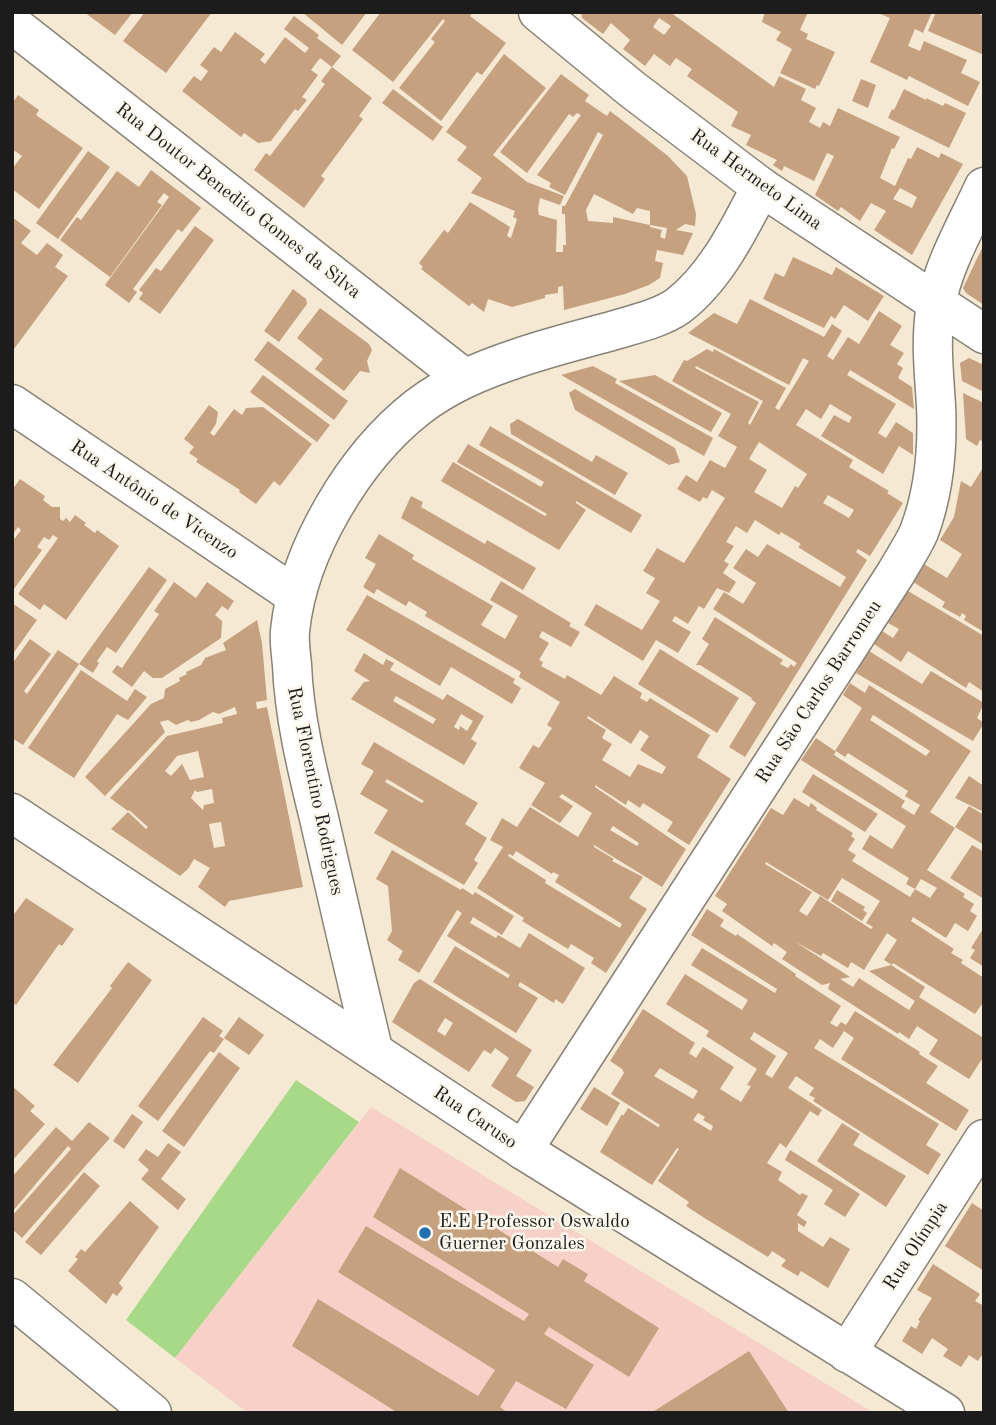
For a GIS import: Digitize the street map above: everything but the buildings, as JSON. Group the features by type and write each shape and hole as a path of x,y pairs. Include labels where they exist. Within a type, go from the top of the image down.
{"street":[{"name":"Rua Hermeto Lima","path":"544,14 632,90 761,187 984,334"},
{"name":"Rua Doutor Benedito Gomes da Silva","path":"12,24 464,378"},
{"name":"Rua Florentino Rodrigues","path":"373,1049 310,782 293,695 290,634 296,596 306,563 351,478 378,446 417,408 464,378 518,358 640,322 677,307 707,278 741,225 761,187"},
{"name":"Rua São Carlos Barromeu","path":"523,1150 896,573 918,533 932,489 936,446 932,345 936,303 947,269 984,187"},
{"name":"Rua Antônio de Vicenzo","path":"12,404 296,596"},
{"name":"Rua Caruso","path":"12,813 523,1150 945,1413"},
{"name":"Rua Olímpia","path":"847,1353 984,1139"},
{"path":"12,1298 152,1413"}],"shaded area":[{"name":"E.E Professor Oswaldo Guerner Gonzales","path":"371,1107 869,1410 866,1413 248,1413 175,1358"}],"green space":[{"path":"296,1080 359,1122 175,1358 126,1320"}],"place":[{"name":"E.E Professor Oswaldo Guerner Gonzales","path":"425,1233"}]}
